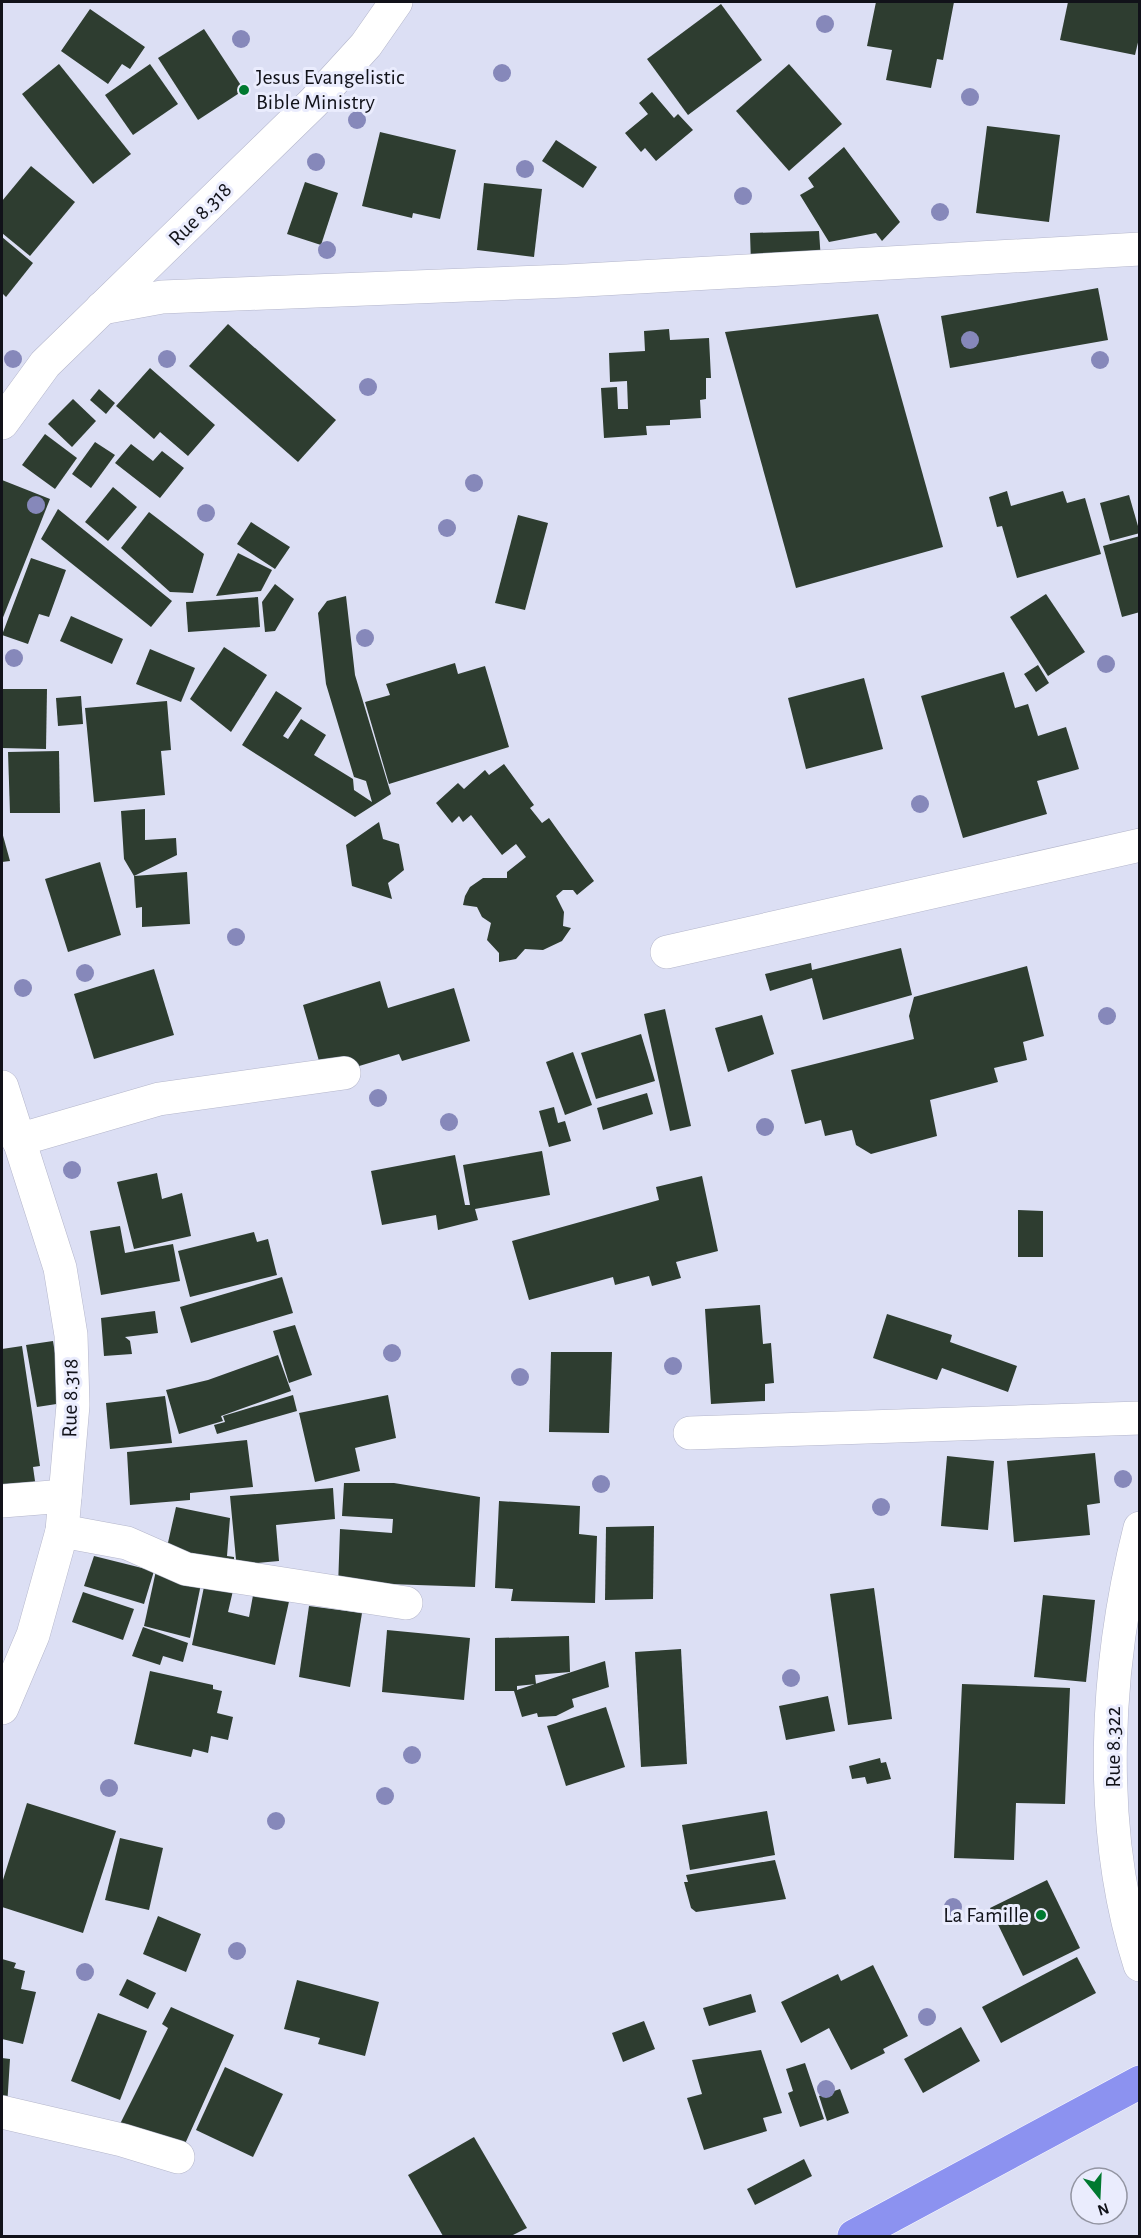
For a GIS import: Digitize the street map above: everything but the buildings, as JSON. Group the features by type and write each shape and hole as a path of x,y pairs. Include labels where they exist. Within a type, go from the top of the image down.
{"highway":[{"path":"854,2236 1140,2082"}],"street":[{"name":"Rue 8.318","path":"2,423 45,364 314,102 366,45 396,2"},
{"path":"102,308 162,297 567,281 1140,249"},
{"path":"667,952 1140,845"},
{"path":"18,1140 159,1099 345,1073"},
{"name":"Rue 8.318","path":"2,1087 60,1268 71,1335 73,1405 62,1531 33,1635 2,1708"},
{"path":"690,1433 1140,1418"},
{"path":"2,1501 65,1496"},
{"name":"Rue 8.322","path":"1140,1528 1123,1618 1110,1717 1115,1858 1128,1927 1140,1965"},
{"path":"62,1531 126,1543 186,1569 406,1603"},
{"path":"2,2112 123,2140 178,2157"}],"place":[{"name":"Jesus Evangelistic Bible Ministry","path":"244,90"},
{"name":"La Famille","path":"1041,1915"}]}
